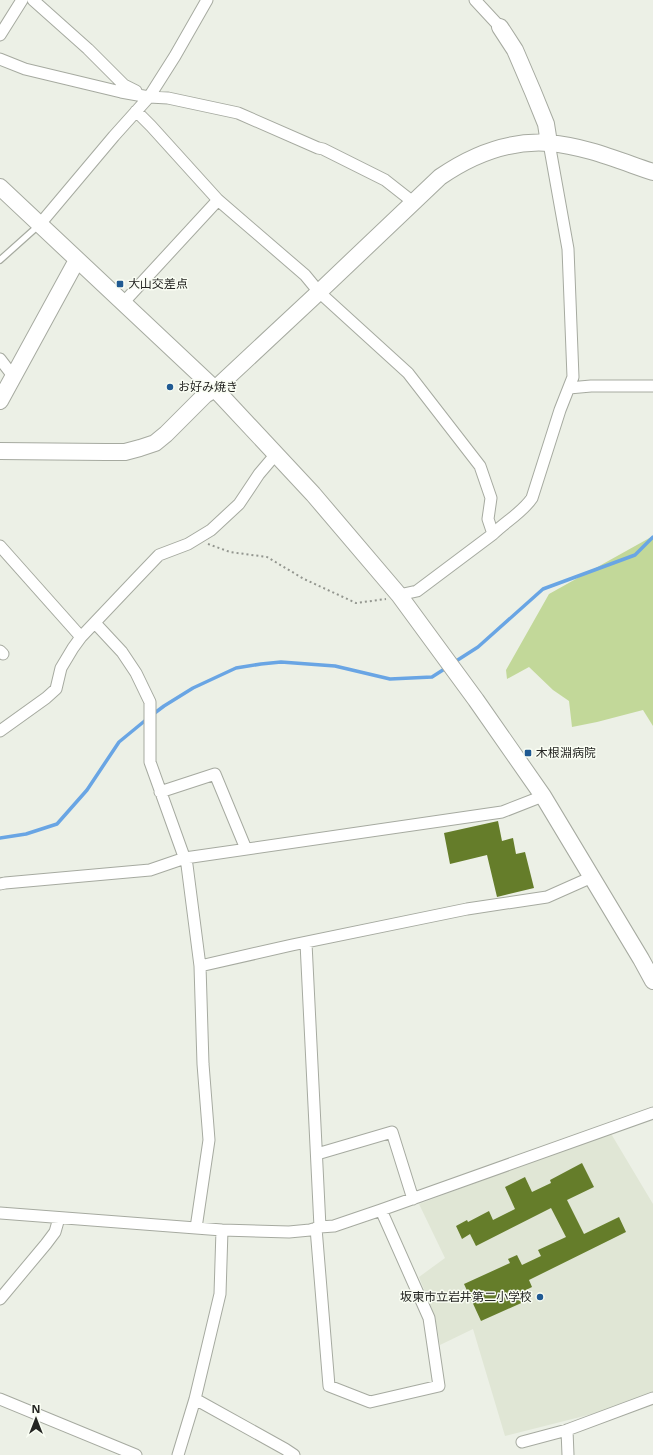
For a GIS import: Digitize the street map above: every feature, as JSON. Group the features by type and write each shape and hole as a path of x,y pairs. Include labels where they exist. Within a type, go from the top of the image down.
{"street":[{"path":"0,35 22,0"},
{"path":"33,0 88,49 124,85 149,97"},
{"path":"40,224 149,97 175,56 207,0"},
{"path":"399,595 417,591 493,534 505,522 526,506 532,498 573,377 568,249 546,124 515,50 500,27 475,0"},
{"path":"0,60 25,69 121,92 149,97 168,98 238,112 318,148 323,148 385,180 413,202"},
{"path":"136,111 152,126 218,200 305,275 319,292 408,373 480,466 491,498 488,519 493,534"},
{"path":"0,451 125,452 155,443 205,395 215,389 319,292 440,177 457,165 475,156 501,147 549,143 580,149 653,172"},
{"path":"0,186 215,389 313,494 399,595 488,717 543,796 653,981"},
{"path":"123,303 218,200"},
{"path":"0,401 78,260"},
{"path":"0,359 13,376"},
{"path":"569,388 591,386 653,386"},
{"path":"0,732 56,689 61,668 73,648 160,556 188,544 211,530 239,504 259,474 276,454"},
{"path":"0,546 82,637"},
{"path":"95,623 122,652 136,673 150,702 150,762 187,865 200,966 203,1064 209,1140 196,1228"},
{"path":"160,792 215,774 246,849"},
{"path":"0,884 150,870 184,858 502,812 543,796"},
{"path":"200,966 467,909 547,897 592,877"},
{"path":"306,943 317,1154 318,1228 329,1386 370,1402 439,1386 429,1318 381,1210"},
{"path":"0,1213 222,1230 289,1232 334,1226 653,1113"},
{"path":"317,1154 392,1132 413,1199"},
{"path":"0,1299 55,1232 59,1218"},
{"path":"178,1455 195,1399 220,1294 222,1230"},
{"path":"522,1442 567,1430 653,1398"},
{"path":"0,1399 136,1455"},
{"path":"195,1399 287,1453"},
{"path":"567,1430 568,1455"}],"lane":[{"path":"0,260 40,224"}],"path":[{"path":"196,539 230,552 266,556 304,579 356,604 383,600 399,595"}],"shaded area":[{"name":"坂東市立岩井第二小学校","path":"610,1132 653,1204 653,1393 600,1412 505,1436 473,1329 440,1345 435,1317 419,1277 445,1258 419,1204"}],"green space":[{"path":"653,536 653,726 643,710 572,727 569,701 553,690 529,667 507,679 506,670 549,594"}],"building":[{"path":"498,821 502,841 513,838 516,854 525,852 534,888 497,897 487,855 450,864 444,833"},
{"path":"582,1163 594,1187 567,1200 584,1234 619,1217 626,1232 529,1280 532,1287 524,1291 528,1300 481,1321 464,1284 510,1263 508,1259 517,1255 522,1265 541,1256 538,1250 566,1237 551,1208 476,1246 470,1234 462,1239 456,1226 467,1220 468,1222 489,1211 493,1220 515,1209 505,1187 525,1177 532,1192 551,1183 550,1180"}],"waterway":[{"path":"453,663 478,647 543,589 635,555 653,537"},
{"path":"152,715 193,688 236,668 261,664 281,662 335,666 390,679 432,677 446,668"},
{"path":"0,838 26,834 57,824 87,790 119,742 147,719"}],"place":[{"name":"大山交差点","path":"120,284"},
{"name":"お好み焼き","path":"170,387"},
{"name":"木根淵病院","path":"528,753"},
{"name":"坂東市立岩井第二小学校","path":"540,1297"}]}
